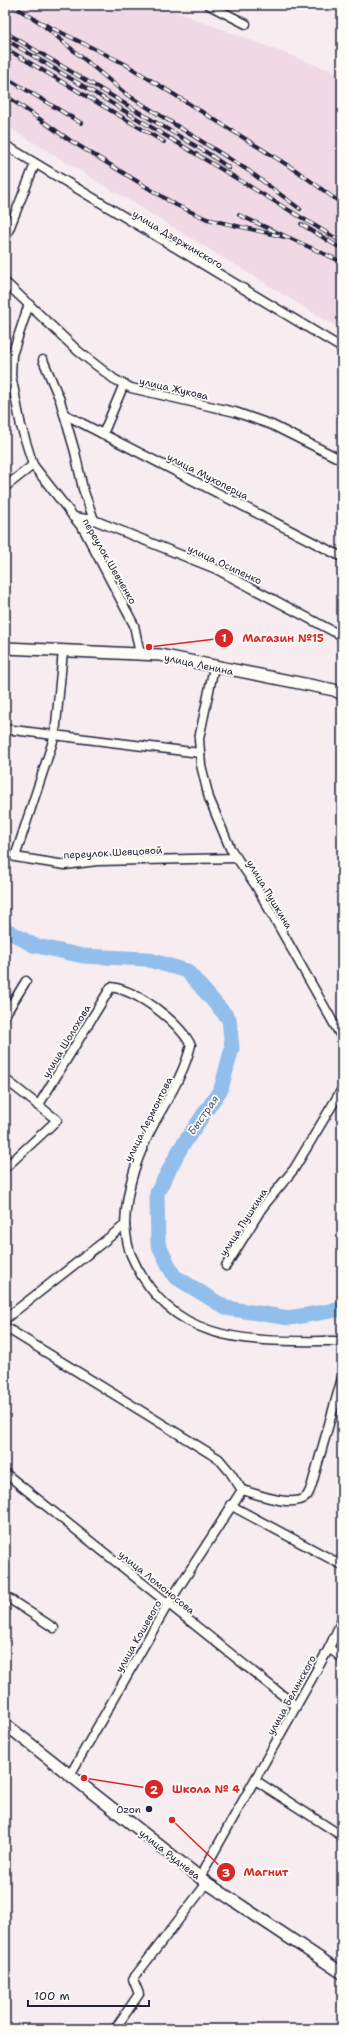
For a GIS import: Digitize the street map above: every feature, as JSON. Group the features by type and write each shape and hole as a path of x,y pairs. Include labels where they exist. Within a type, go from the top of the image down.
{"street":[{"path":"209,5 246,24"},
{"name":"улица Дзержинского","path":"5,145 342,348"},
{"path":"5,239 35,164"},
{"name":"улица Жукова","path":"5,282 78,351 130,388 158,396 194,402 235,412 272,425 342,460"},
{"name":"переулок Шевченко","path":"28,304 12,355 11,375 21,426 33,465 84,530 134,625 140,654"},
{"path":"43,360 60,400 82,489 94,520"},
{"path":"103,434 124,384"},
{"name":"улица Мухоперца","path":"64,414 342,557"},
{"path":"5,487 33,465"},
{"name":"улица Осипенко","path":"73,517 94,520 216,569 342,636"},
{"name":"улица Ленина","path":"5,648 160,655 334,690 342,694"},
{"path":"55,735 63,651"},
{"name":"улица Пушкина","path":"214,667 199,738 201,764 209,798 230,848 256,886 342,1038"},
{"path":"5,729 200,753"},
{"name":"переулок Шевцовой","path":"55,735 15,857 65,865 97,861 237,858"},
{"path":"5,1015 26,981"},
{"name":"улица Шолохова","path":"38,1106 111,987"},
{"name":"улица Лермонтова","path":"111,987 123,989 137,996 173,1022 185,1034 191,1045 187,1061 175,1089 156,1121 131,1176 125,1204 124,1225"},
{"path":"5,1079 57,1120 5,1168"},
{"name":"улица Пушкина","path":"226,1266 262,1208 294,1169 342,1089"},
{"path":"5,1319 124,1225 130,1254 148,1285 163,1304 184,1319 207,1330 228,1336 272,1341 342,1341"},
{"path":"5,1327 219,1459 242,1490 285,1501 297,1501 307,1496 312,1484 342,1378"},
{"name":"улица Ломоносова","path":"5,1473 296,1706"},
{"name":"улица Кошевого","path":"70,1775 168,1604 230,1505 242,1490"},
{"path":"230,1505 342,1565"},
{"path":"5,1596 54,1628"},
{"name":"улица Белинского","path":"115,2029 139,1994 133,1980 203,1880 255,1780 329,1648 342,1620"},
{"path":"329,1648 342,1658"},
{"name":"улица Руднева","path":"5,1724 203,1880 342,1973"},
{"path":"255,1780 342,1836"}],"shaded area":[{"path":"5,5 158,5 342,75 342,330 5,125"}],"waterway":[{"name":"Быстрая","path":"5,929 33,945 83,956 146,959 187,971 229,1019 232,1048 221,1089 180,1149 157,1193 158,1244 174,1276 226,1308 289,1318 342,1309"}],"railway":[{"path":"11,5 38,21 126,94 249,171 300,209"},
{"path":"38,21 125,64 297,171 342,204"},
{"path":"5,32 209,154 229,168"},
{"path":"5,39 342,242"},
{"path":"5,48 164,142"},
{"path":"5,77 81,123"},
{"path":"5,95 71,141 176,205 207,219 289,238"},
{"path":"239,215 342,262"},
{"path":"301,224 342,249"}],"place":[{"name":"Магазин №15","path":"149,647"},
{"name":"Школа № 4","path":"84,1778"},
{"name":"Ozon","path":"149,1809"},
{"name":"Магнит","path":"172,1820"}]}
